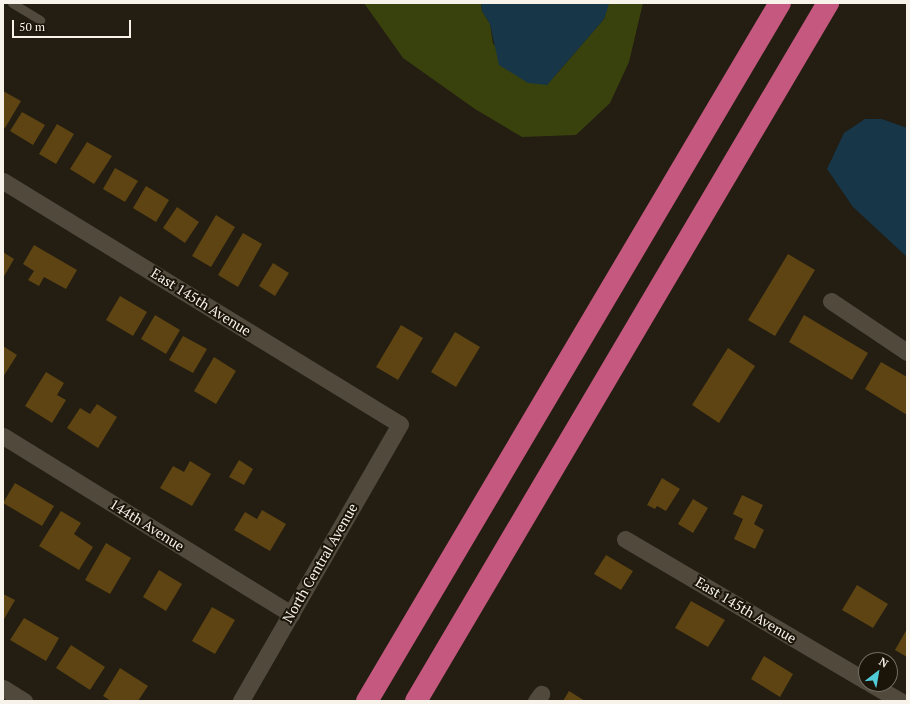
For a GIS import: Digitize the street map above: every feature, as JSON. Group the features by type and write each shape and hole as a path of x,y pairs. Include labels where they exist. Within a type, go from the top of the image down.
{"highway":[{"path":"367,701 780,3"},
{"path":"416,701 828,3"}],"street":[{"name":"East 145th Avenue","path":"3,181 400,424"},
{"path":"831,301 907,352"},
{"name":"North Central Avenue","path":"241,701 400,424"},
{"name":"144th Avenue","path":"3,436 291,614"},
{"name":"East 145th Avenue","path":"625,539 858,676"},
{"path":"3,688 24,701"},
{"path":"885,692 900,701"}],"lane":[{"path":"12,3 40,20"}],"green space":[{"path":"364,3 481,3 482,11 490,24 493,44 547,85 604,19 608,3 643,3 629,62 610,103 576,135 522,137 475,109 403,58"}],"water":[{"path":"481,3 609,4 604,19 547,85 528,83 499,65 490,24 482,11"},
{"path":"865,119 882,119 907,128 907,257 853,207 827,169 844,133"}],"building":[{"path":"3,91 21,101 5,128 3,127"},
{"path":"22,112 45,125 33,145 10,131"},
{"path":"57,124 74,134 56,164 39,154"},
{"path":"87,142 112,156 94,184 70,169"},
{"path":"115,168 138,181 125,202 103,189"},
{"path":"146,186 169,200 156,222 133,208"},
{"path":"177,207 199,222 185,243 163,228"},
{"path":"216,215 235,227 211,267 192,256"},
{"path":"243,233 262,244 238,287 218,275"},
{"path":"34,245 77,270 66,289 44,277 39,286 28,280 34,271 23,264"},
{"path":"3,252 14,259 3,278"},
{"path":"788,254 815,270 775,336 748,320"},
{"path":"273,263 289,273 275,296 259,286"},
{"path":"120,296 147,312 133,336 106,320"},
{"path":"155,315 180,330 166,354 141,339"},
{"path":"804,315 868,353 852,380 789,342"},
{"path":"401,325 423,338 398,380 376,367"},
{"path":"455,332 480,347 456,387 431,372"},
{"path":"183,336 207,349 193,373 169,360"},
{"path":"3,346 17,355 3,377"},
{"path":"728,348 755,366 719,423 692,405"},
{"path":"214,357 236,371 216,404 194,391"},
{"path":"881,362 907,377 907,415 865,389"},
{"path":"46,372 64,383 57,395 66,400 52,423 25,406"},
{"path":"97,404 117,417 98,448 67,428 80,408 90,414"},
{"path":"239,460 253,469 244,485 229,477"},
{"path":"190,461 211,474 192,506 160,488 173,466 184,472"},
{"path":"662,478 680,489 666,511 657,506 655,509 647,505"},
{"path":"15,483 54,506 42,526 3,503"},
{"path":"742,495 763,505 754,524 764,530 755,549 734,539 743,519 733,514"},
{"path":"693,499 708,508 693,533 678,524"},
{"path":"262,510 286,524 270,551 234,530 245,512 257,519"},
{"path":"61,511 81,523 74,534 93,547 79,570 39,546"},
{"path":"106,543 131,558 110,594 85,580"},
{"path":"606,555 633,571 621,590 594,574"},
{"path":"159,570 182,584 166,611 143,597"},
{"path":"857,585 888,604 873,628 842,610"},
{"path":"3,594 15,600 3,621"},
{"path":"691,601 725,620 708,647 675,628"},
{"path":"212,607 235,620 215,654 192,641"},
{"path":"24,618 59,638 46,661 10,640"},
{"path":"907,629 907,657 895,650"},
{"path":"71,645 105,667 90,690 56,668"},
{"path":"764,656 793,674 780,697 751,679"},
{"path":"120,668 148,686 138,701 111,701 103,696"},
{"path":"569,691 585,701 563,701"}]}
